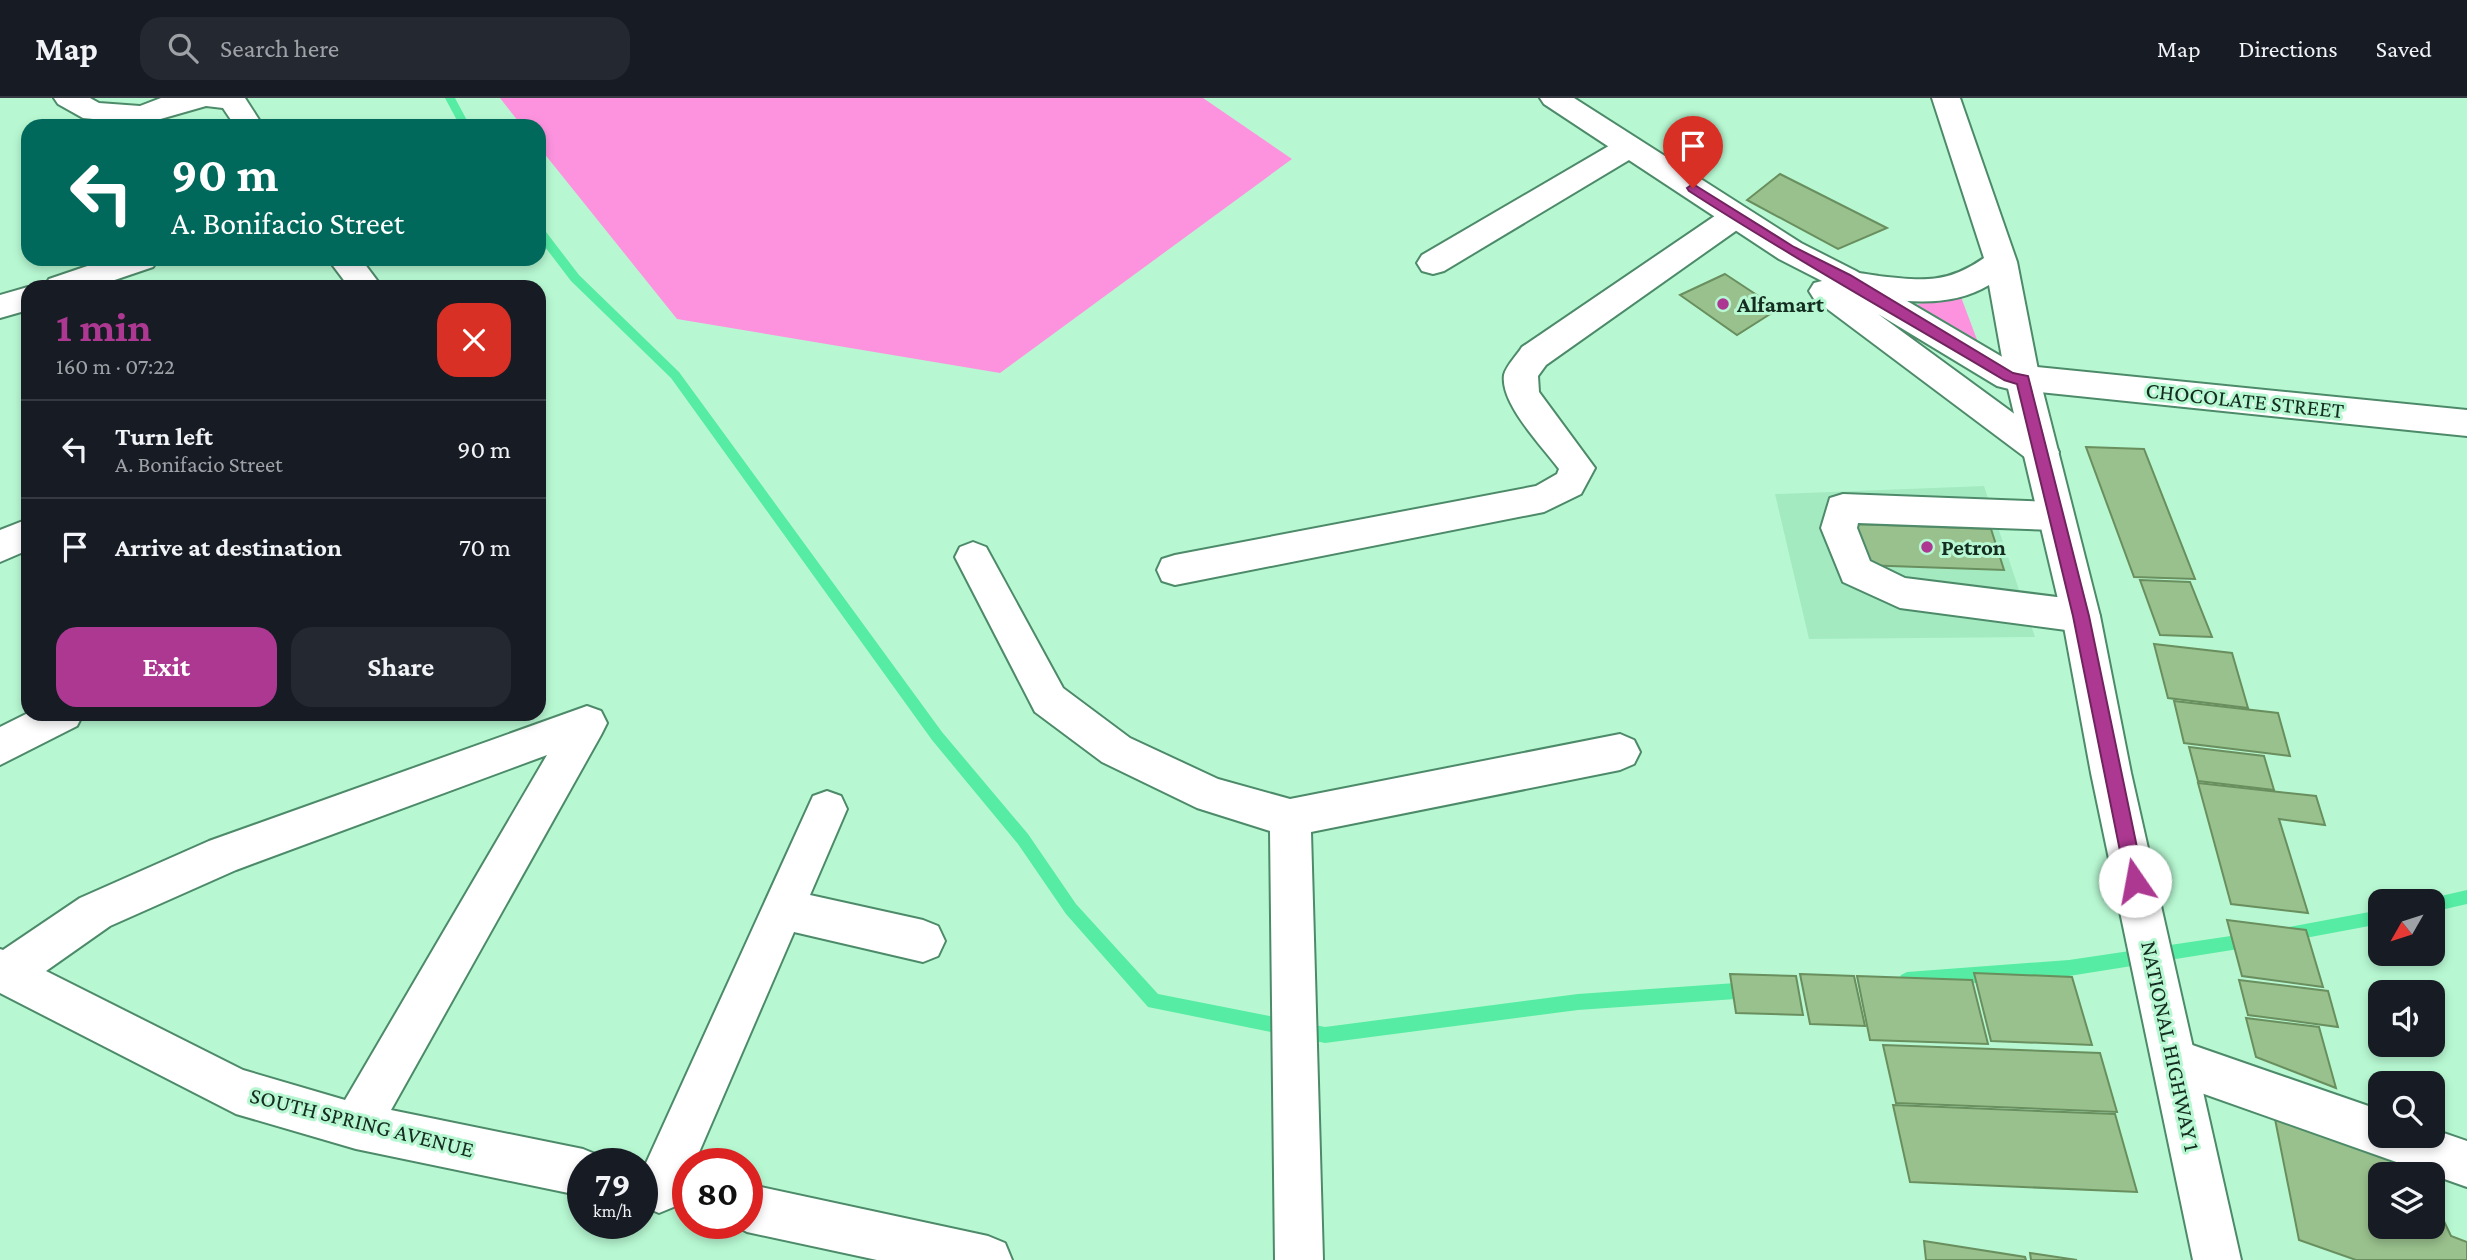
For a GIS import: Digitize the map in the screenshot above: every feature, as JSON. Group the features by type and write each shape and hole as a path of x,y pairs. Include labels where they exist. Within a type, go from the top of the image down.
{"main road":[{"path":"68,98 93,112 143,115 172,104 202,98"},
{"path":"211,98 232,100 244,119"},
{"name":"CHOCOLATE STREET","path":"1554,98 1790,251 1852,283 2009,377 2467,423"},
{"name":"NATIONAL HIGHWAY 1","path":"1946,98 2001,262 2023,380 2042,452 2054,516 2081,616 2217,1260"},
{"path":"1433,263 1629,147"},
{"path":"1175,570 1544,498 1569,484 1578,468 1522,395 1521,374 1534,356 1736,216"},
{"path":"1790,251 1811,280 2042,452"},
{"path":"1852,283 1895,289 1932,289 1967,284 2001,262"},
{"path":"101,280 128,266"},
{"path":"350,266 360,280"},
{"path":"0,307 21,300"},
{"path":"2054,516 1843,508 1839,528 1856,571 1900,593 2081,616"},
{"path":"0,547 21,536"},
{"path":"973,557 1049,700 1116,750 1211,795 1290,818 1620,752"},
{"path":"3,737 45,721"},
{"path":"3,972 95,912 224,855 587,723 356,1126"},
{"path":"663,1190 827,809"},
{"path":"1290,818 1299,1260"},
{"path":"783,909 923,942"},
{"name":"SOUTH SPRING AVENUE","path":"3,972 236,1091 356,1126 567,1170"},
{"path":"2175,1062 2368,1129"},
{"path":"2421,1148 2467,1164"},
{"path":"763,1211 988,1260"}],"shaded area":[{"path":"500,98 1203,98 1292,159 1000,373 677,319 546,156 546,119 516,119"},
{"path":"1958,289 1982,353 1909,308"},
{"path":"1984,486 2035,637 1809,639 1775,494"}],"building":[{"path":"1780,174 1887,228 1838,249 1747,200"},
{"path":"1725,274 1778,309 1737,335 1680,295"},
{"path":"2086,447 2144,449 2195,579 2134,577"},
{"name":"Petron","path":"1852,524 1991,529 2004,570 1862,565"},
{"path":"2140,580 2190,582 2212,637 2160,635"},
{"path":"2154,644 2232,653 2248,708 2168,698"},
{"path":"2174,701 2278,713 2290,756 2184,743"},
{"path":"2189,747 2264,756 2274,790 2198,781"},
{"path":"2198,783 2316,796 2325,825 2279,819 2308,913 2231,904"},
{"path":"2227,920 2306,930 2323,987 2242,976"},
{"path":"1974,973 2072,977 2092,1045 1991,1041"},
{"path":"1730,974 1796,976 1803,1015 1736,1013"},
{"path":"1800,974 1854,976 1865,1026 1810,1024"},
{"path":"1857,976 1972,980 1988,1044 1870,1040"},
{"path":"2239,980 2328,991 2338,1027 2248,1015"},
{"path":"2246,1018 2319,1027 2336,1088 2256,1057"},
{"path":"1883,1045 2100,1053 2117,1112 1896,1103"},
{"path":"1893,1105 2115,1114 2137,1192 1910,1182"},
{"path":"2275,1119 2400,1162 2368,1162 2368,1239 2445,1239 2445,1223 2451,1236 2467,1242 2467,1260 2356,1260 2299,1240"},
{"path":"1924,1241 2025,1257 2026,1260 1926,1260"},
{"path":"2030,1253 2077,1260 2031,1260"}],"waterway":[{"path":"450,98 461,119"},
{"path":"546,240 575,278 675,375 937,736 1023,839 1071,909 1154,1001 1325,1035 1578,1002 1750,990"},
{"path":"2445,902 2467,897"},
{"path":"2289,934 2368,919"},
{"path":"1907,980 2069,968 2251,940"}],"place":[{"name":"Alfamart","path":"1723,304"},
{"name":"Petron","path":"1927,547"}],"route":[{"path":"1693,188 1790,251 1846,279 2009,377 2023,380 2042,452 2054,516 2081,616 2135,881"}]}
